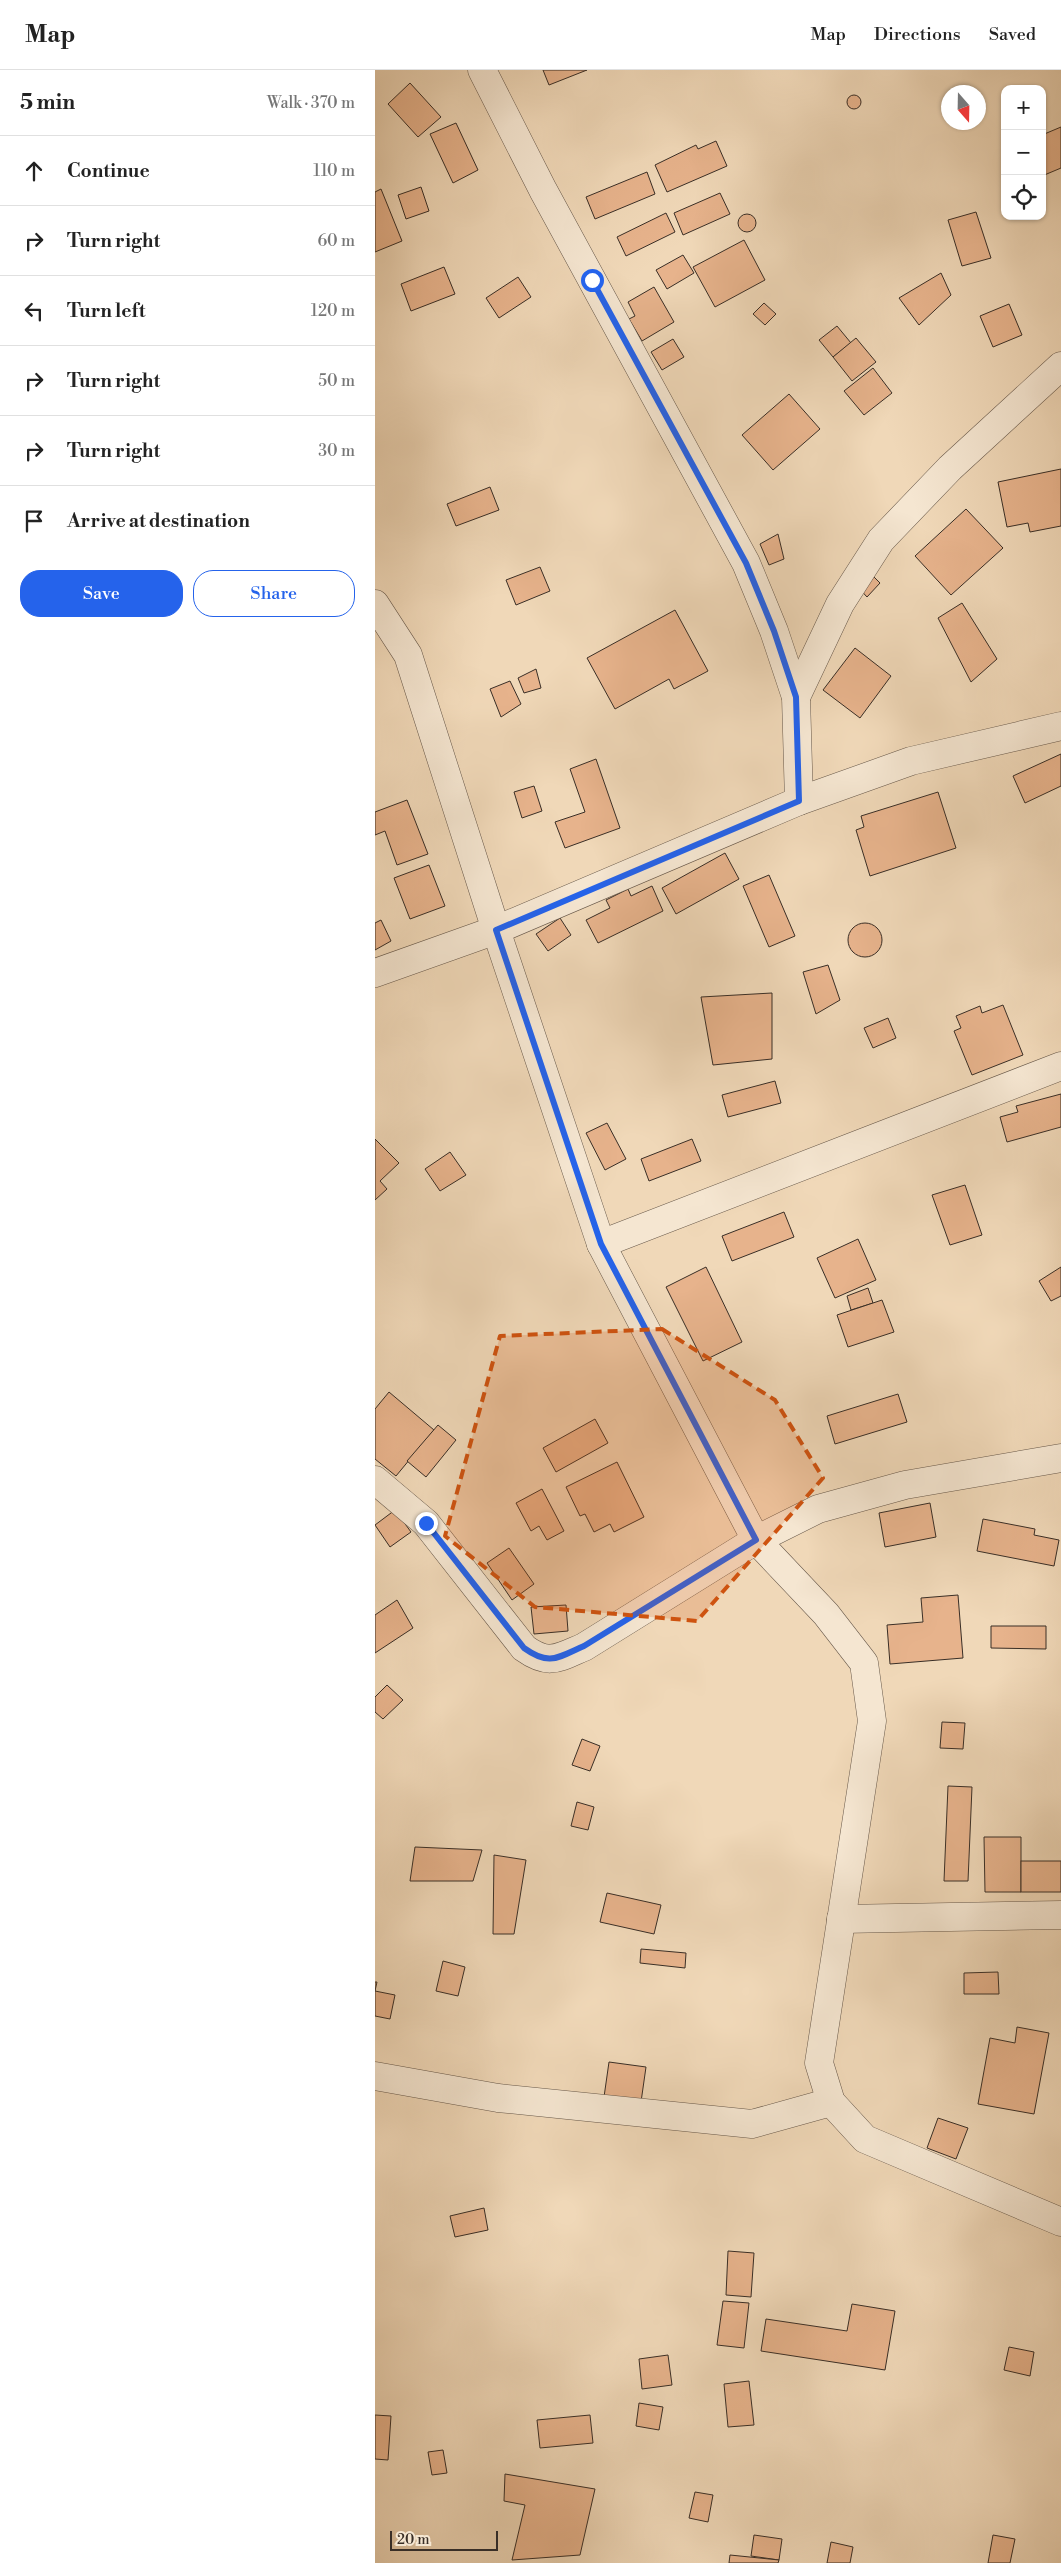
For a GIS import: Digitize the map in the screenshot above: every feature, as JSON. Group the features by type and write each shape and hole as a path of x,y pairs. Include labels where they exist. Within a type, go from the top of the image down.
{"street":[{"path":"483,70 543,190 746,563 774,631 796,697 799,801"},
{"path":"796,697 840,604 881,540 950,468 1061,366"},
{"path":"375,604 409,655 496,930 601,1244 756,1540 826,1614 864,1663 871,1721 819,2063 831,2102 865,2139 1061,2222"},
{"path":"375,972 496,930 799,801 911,761 1061,726"},
{"path":"601,1244 1061,1066"},
{"path":"375,1480 426,1523 524,1648 539,1658 557,1658 584,1646 756,1540 818,1509 905,1485 1061,1458"},
{"path":"841,1919 1061,1915"},
{"path":"375,2076 498,2098 752,2124 831,2102"}],"highlighted area":[{"path":"662,1329 775,1400 823,1478 697,1621 535,1607 445,1536 500,1336"}],"building":[{"path":"543,70 587,70 549,85"},
{"path":"410,83 441,117 418,137 388,104"},
{"path":"854,95 859,97 861,102 859,107 854,109 849,107 847,102 849,97"},
{"path":"456,123 478,170 453,183 430,134"},
{"path":"1061,127 1061,168 1046,174 1046,133"},
{"path":"716,141 727,166 667,192 655,165 696,145 698,149"},
{"path":"647,172 655,194 595,219 586,197"},
{"path":"421,187 429,211 406,219 398,195"},
{"path":"381,189 402,241 375,252 375,192"},
{"path":"720,193 730,214 683,235 674,213"},
{"path":"976,212 991,258 962,266 948,220"},
{"path":"666,213 675,232 626,256 617,237"},
{"path":"747,214 753,217 756,223 753,229 747,232 741,229 738,223 741,217"},
{"path":"744,240 765,280 715,307 693,267"},
{"path":"683,255 694,273 667,289 656,270"},
{"path":"444,267 455,294 411,311 401,284"},
{"path":"941,273 951,295 919,325 899,298"},
{"path":"518,277 531,297 499,318 486,298"},
{"path":"654,287 674,322 642,341 629,319 635,316 628,302"},
{"path":"764,303 776,314 765,325 753,314"},
{"path":"1009,304 1022,335 993,347 980,316"},
{"path":"837,326 851,343 833,357 819,340"},
{"path":"856,338 876,362 852,381 833,357"},
{"path":"673,339 684,357 662,370 651,352"},
{"path":"873,368 892,393 864,415 844,391"},
{"path":"789,394 820,429 773,470 742,435"},
{"path":"1061,469 1061,526 1030,532 1028,523 1007,527 998,482"},
{"path":"490,487 499,510 456,526 447,504"},
{"path":"966,509 1003,548 951,595 915,556"},
{"path":"778,534 784,559 769,565 760,544"},
{"path":"540,567 550,591 516,605 506,580"},
{"path":"870,573 880,583 867,597 857,586"},
{"path":"962,603 997,659 971,682 938,618"},
{"path":"675,610 708,671 674,689 669,679 615,709 587,658"},
{"path":"855,648 891,676 860,718 823,690"},
{"path":"536,669 541,688 524,693 518,678"},
{"path":"510,681 521,704 501,717 490,689"},
{"path":"1061,754 1061,786 1025,803 1013,776"},
{"path":"596,759 620,828 565,848 555,822 585,812 570,769"},
{"path":"534,786 542,811 522,818 514,792"},
{"path":"938,792 956,848 870,876 856,830 864,827 861,816"},
{"path":"407,800 428,854 397,865 385,831 375,835 375,812"},
{"path":"725,853 739,879 676,914 662,888"},
{"path":"429,865 445,906 410,919 394,878"},
{"path":"769,875 795,936 769,947 743,886"},
{"path":"652,886 663,911 598,943 586,920 610,908 606,900 628,889 631,896"},
{"path":"560,918 571,935 548,951 536,934"},
{"path":"381,920 391,941 375,950 375,923"},
{"path":"865,923 877,928 882,940 877,952 865,957 853,952 848,940 853,928"},
{"path":"828,965 840,1000 816,1014 803,972"},
{"path":"772,993 772,1059 713,1065 701,997"},
{"path":"1003,1005 1023,1055 972,1075 954,1031 961,1028 956,1016 980,1006 982,1013"},
{"path":"888,1018 896,1038 873,1048 864,1028"},
{"path":"775,1081 781,1103 728,1117 722,1095"},
{"path":"1061,1094 1061,1127 1007,1142 1000,1117 1018,1112 1016,1106"},
{"path":"607,1123 626,1159 605,1170 586,1133"},
{"path":"375,1139 399,1163 380,1181 387,1189 375,1200"},
{"path":"692,1139 701,1161 649,1181 641,1159"},
{"path":"450,1152 466,1175 440,1191 425,1169"},
{"path":"965,1185 982,1235 950,1245 932,1195"},
{"path":"784,1212 794,1237 732,1261 722,1236"},
{"path":"858,1239 876,1280 835,1298 817,1258"},
{"path":"706,1267 742,1342 703,1361 666,1287"},
{"path":"1061,1267 1061,1296 1051,1301 1039,1281"},
{"path":"868,1288 873,1303 851,1310 847,1296"},
{"path":"882,1300 894,1332 848,1347 837,1315"},
{"path":"389,1392 434,1430 396,1476 375,1459 375,1409"},
{"path":"898,1394 907,1422 835,1444 827,1416"},
{"path":"595,1419 608,1443 556,1472 543,1448"},
{"path":"438,1425 456,1440 426,1477 407,1461"},
{"path":"617,1462 644,1517 614,1532 610,1524 594,1532 585,1514 580,1516 566,1487"},
{"path":"542,1489 564,1531 547,1540 539,1526 531,1531 516,1503"},
{"path":"930,1503 936,1537 885,1547 879,1513"},
{"path":"395,1510 411,1532 390,1547 375,1525"},
{"path":"983,1519 1035,1529 1034,1535 1059,1540 1054,1566 977,1551"},
{"path":"509,1548 534,1584 512,1600 487,1563"},
{"path":"958,1595 963,1658 890,1664 887,1625 923,1622 921,1598"},
{"path":"397,1600 413,1628 375,1653 375,1615"},
{"path":"566,1605 568,1631 534,1634 531,1607"},
{"path":"991,1626 1046,1626 1046,1649 991,1648"},
{"path":"387,1685 403,1700 383,1719 375,1712 375,1697"},
{"path":"942,1722 965,1723 963,1749 940,1748"},
{"path":"582,1739 600,1746 590,1771 572,1765"},
{"path":"948,1786 972,1787 968,1881 944,1881"},
{"path":"577,1802 594,1807 588,1830 571,1826"},
{"path":"984,1837 1021,1837 1021,1892 985,1892"},
{"path":"415,1847 482,1850 473,1881 410,1881"},
{"path":"494,1855 526,1860 514,1934 493,1934"},
{"path":"1021,1861 1061,1861 1061,1892 1021,1892"},
{"path":"607,1893 661,1905 654,1934 600,1922"},
{"path":"641,1949 686,1953 685,1968 640,1963"},
{"path":"443,1961 465,1967 458,1996 436,1991"},
{"path":"998,1972 999,1994 964,1994 964,1973"},
{"path":"375,1991 395,1995 390,2019 375,2016"},
{"path":"1017,2027 1049,2033 1034,2114 978,2104 990,2038 1015,2043"},
{"path":"609,2062 646,2067 641,2102 604,2097"},
{"path":"938,2118 968,2128 956,2159 927,2148"},
{"path":"484,2208 488,2230 455,2237 450,2216"},
{"path":"728,2251 754,2253 751,2297 726,2295"},
{"path":"723,2301 749,2303 744,2348 717,2345"},
{"path":"852,2304 895,2311 885,2370 761,2351 766,2319 847,2331"},
{"path":"1009,2347 1034,2352 1030,2376 1004,2370"},
{"path":"668,2355 672,2385 642,2389 639,2359"},
{"path":"749,2381 754,2425 728,2427 724,2384"},
{"path":"639,2403 663,2407 659,2430 636,2426"},
{"path":"375,2415 391,2416 388,2460 375,2459"},
{"path":"590,2415 593,2443 540,2448 537,2420"},
{"path":"443,2450 447,2473 432,2475 428,2452"},
{"path":"505,2474 595,2489 580,2555 512,2560 525,2505 504,2501"},
{"path":"695,2492 713,2495 708,2522 689,2518"},
{"path":"754,2535 782,2539 779,2560 751,2556"},
{"path":"993,2535 1015,2539 1010,2563 988,2563"},
{"path":"831,2542 853,2547 850,2563 827,2563"},
{"path":"730,2555 779,2560 778,2563 729,2563"}],"route":[{"path":"426,1523 497,1610 524,1648 539,1658 557,1658 584,1646 756,1540 601,1244 496,930 799,801 796,697 774,631 746,563 592,280"}]}
